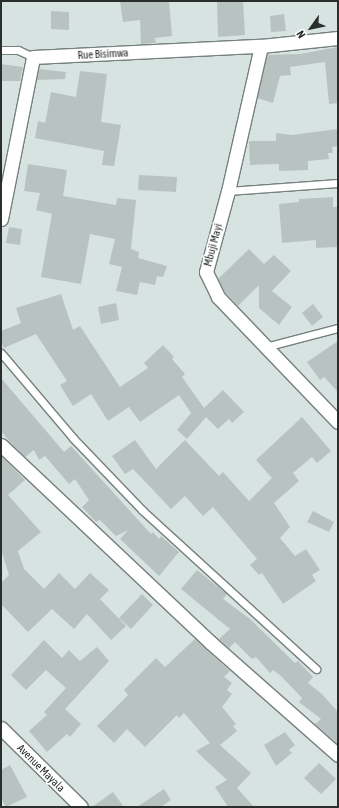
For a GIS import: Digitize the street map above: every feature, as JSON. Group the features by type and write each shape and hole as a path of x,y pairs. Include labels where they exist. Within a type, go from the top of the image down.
{"street":[{"name":"Rue Bisimwa","path":"33,57 261,46 338,38"},
{"name":"Mbuji Mayi","path":"261,46 228,191 206,272 218,297 338,422"},
{"path":"1,219 33,57"},
{"path":"1,446 211,643 338,755"},
{"name":"Avenue Mayala","path":"1,728 81,807"}],"lane":[{"path":"1,50 18,50 33,57"},
{"path":"228,191 338,182"},
{"path":"265,346 338,328"},
{"path":"1,353 73,438 142,510 316,669"}],"building":[{"path":"120,1 169,1 172,36 155,38 156,43 141,44 140,20 123,22"},
{"path":"217,1 243,1 245,35 218,37"},
{"path":"51,11 69,12 69,30 51,29"},
{"path":"284,14 286,31 271,32 270,16"},
{"path":"338,47 338,103 329,104 325,62 290,67 291,75 280,76 273,103 257,98 267,55 300,54"},
{"path":"1,64 23,67 20,81 1,81"},
{"path":"39,69 66,72 65,79 37,80"},
{"path":"80,71 107,74 101,122 121,125 114,166 102,165 104,151 35,138 38,121 45,123 51,92 76,97"},
{"path":"338,129 338,146 332,147 333,153 328,153 329,159 308,161 308,170 279,171 279,164 250,165 249,141 276,141 276,133 291,135"},
{"path":"28,164 67,170 63,196 116,205 117,198 136,200 131,249 139,252 138,258 167,266 163,277 157,276 155,285 140,282 137,295 116,291 122,267 109,264 115,239 90,234 81,284 41,277 52,214 36,210 40,193 24,191"},
{"path":"139,175 177,177 176,192 138,190"},
{"path":"333,197 333,207 338,207 338,247 316,248 316,240 282,243 279,204 299,202 299,199"},
{"path":"9,227 22,229 20,245 6,243"},
{"path":"249,249 264,264 274,255 291,271 272,291 292,307 279,325 259,308 259,285 238,306 225,292 218,279"},
{"path":"61,294 73,330 80,326 120,387 148,368 144,363 163,345 174,357 172,359 185,374 182,377 204,408 223,390 244,412 232,423 229,419 218,429 206,417 187,439 177,430 191,413 179,395 140,422 129,407 108,421 91,394 73,406 60,385 67,381 36,334 4,348 1,341 1,331 21,323 16,308"},
{"path":"116,303 119,320 101,324 98,307"},
{"path":"313,304 323,317 312,326 302,313"},
{"path":"338,341 338,392 324,377 320,380 307,362"},
{"path":"1,378 64,452 71,446 151,534 153,532 159,539 161,536 179,552 159,576 120,539 128,530 116,536 100,520 96,522 82,507 89,500 75,479 69,484 45,456 39,460 34,450 25,457 1,431"},
{"path":"302,417 331,451 317,463 312,457 293,473 299,481 274,503 290,527 280,538 295,556 306,549 320,570 312,575 316,581 283,604 262,573 259,575 250,565 257,559 213,507 203,516 185,496 171,509 133,469 125,474 112,456 135,440 156,469 185,440 219,476 223,472 249,501 272,478 256,460"},
{"path":"1,456 25,480 8,495 41,532 18,551 24,569 44,589 59,573 75,589 90,573 109,590 100,599 126,626 111,640 87,614 74,629 52,609 28,632 1,604 1,583 9,575 1,549"},
{"path":"313,511 334,522 329,532 307,522"},
{"path":"197,570 227,594 223,599 250,619 295,663 298,661 313,677 308,683 322,694 338,712 338,744 315,724 321,719 299,702 302,698 280,675 273,670 270,673 256,657 252,659 235,642 229,648 219,639 230,629 181,589"},
{"path":"142,594 153,605 131,629 119,618"},
{"path":"195,639 230,671 224,677 232,683 227,690 232,694 222,707 236,724 233,726 237,731 220,745 251,773 237,788 254,807 228,807 215,787 227,780 196,751 210,743 184,713 179,718 177,715 145,747 127,729 114,743 97,726 128,695 124,690 156,658 165,667"},
{"path":"44,640 62,658 69,650 80,661 97,647 109,661 65,709 81,724 70,737 67,734 47,752 29,731 47,715 44,712 66,688 46,670 26,690 11,675"},
{"path":"285,732 295,745 289,750 292,753 276,766 264,745"},
{"path":"319,763 336,779 321,794 304,778"},
{"path":"10,765 27,797 6,807 1,798 1,770"},
{"path":"164,789 171,800 161,807 137,807"},
{"path":"113,792 124,807 92,807"}]}
